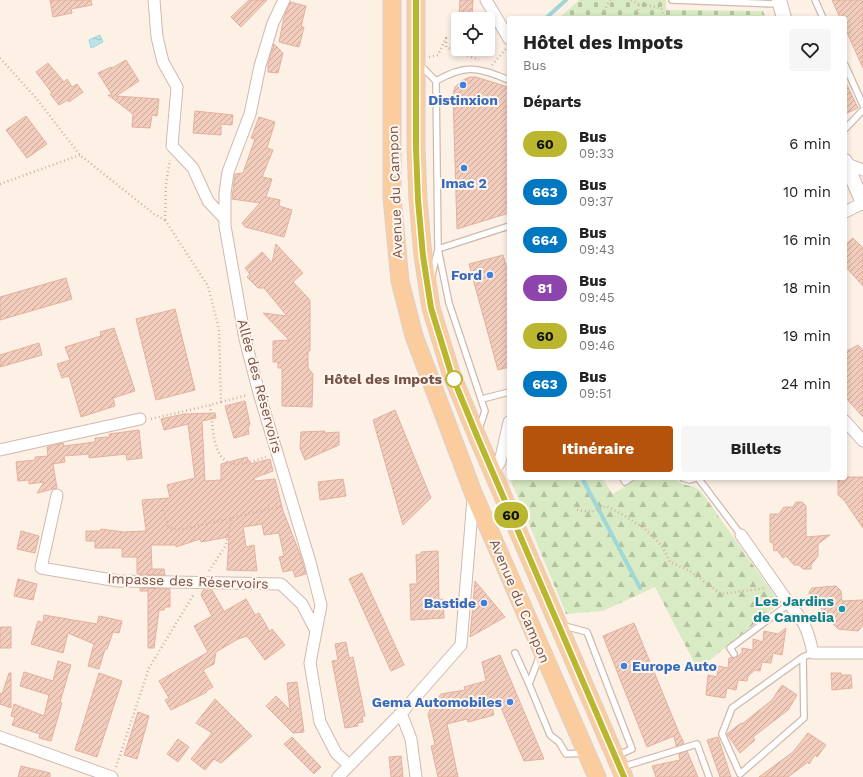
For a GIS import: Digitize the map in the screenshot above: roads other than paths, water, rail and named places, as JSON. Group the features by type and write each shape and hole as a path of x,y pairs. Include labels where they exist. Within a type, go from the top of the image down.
{"main road":[{"name":"Avenue du Campon","path":"392,0 392,198 400,281 414,336 474,495 585,753 597,777"},
{"name":"Avenue du Campon","path":"416,0 416,148 418,200 421,243 428,293 436,326 449,366 477,436 619,767"}],"street":[{"path":"154,0 158,37 163,62 177,87 172,146 193,168 208,201 224,218"},
{"name":"Allée des Réservoirs","path":"284,0 273,23 260,66 250,114 228,172 224,218 246,339 258,393 293,504 321,605 310,663 320,722 336,753 349,765"},
{"path":"486,0 507,36"},
{"path":"779,2 783,16"},
{"path":"847,162 863,170"},
{"path":"847,164 863,203 847,211"},
{"path":"0,450 140,419"},
{"path":"847,423 863,441"},
{"path":"493,472 500,462 507,431"},
{"name":"Impasse des Réservoirs","path":"57,494 40,568 118,581 201,581 281,584 302,604 316,631"},
{"path":"338,777 401,713 461,645 474,495"},
{"path":"740,535 789,604 802,619 808,632 808,655 863,653"},
{"path":"470,554 473,545 478,538 486,537 493,539"},
{"path":"401,713 411,739 416,777"},
{"path":"0,737 111,775"}],"lane":[{"path":"672,0 779,2"},
{"path":"815,0 822,16"},
{"path":"416,60 436,81 438,249 449,303 485,411 477,436"},
{"path":"436,81 450,73 470,69 480,69 507,79"},
{"path":"847,69 863,105"},
{"path":"847,128 863,110"},
{"path":"438,249 507,227"},
{"path":"428,293 438,249"},
{"path":"482,399 507,393"},
{"path":"699,480 740,535"},
{"path":"734,654 730,648 789,604"},
{"path":"558,624 586,632 632,749 619,767"},
{"path":"529,684 541,651"},
{"path":"515,653 550,735 559,742 566,754 585,753"},
{"path":"808,655 804,718 740,774 722,734 732,708 808,655"},
{"path":"619,767 697,744 709,777"}],"water":[{"path":"100,35 103,42 91,48 89,40"}],"waterway":[{"path":"548,16 566,0"},
{"path":"583,480 640,588"}],"place":[{"name":"Distinxion","path":"463,85"},
{"name":"Imac 2","path":"464,168"},
{"name":"Ford","path":"490,275"},
{"name":"Hôtel des Impots","path":"454,379"},
{"name":"Bastide","path":"484,603"},
{"name":"Les Jardins de Cannelia","path":"842,609"},
{"name":"Europe Auto","path":"624,666"},
{"name":"Gema Automobiles","path":"510,702"}]}
